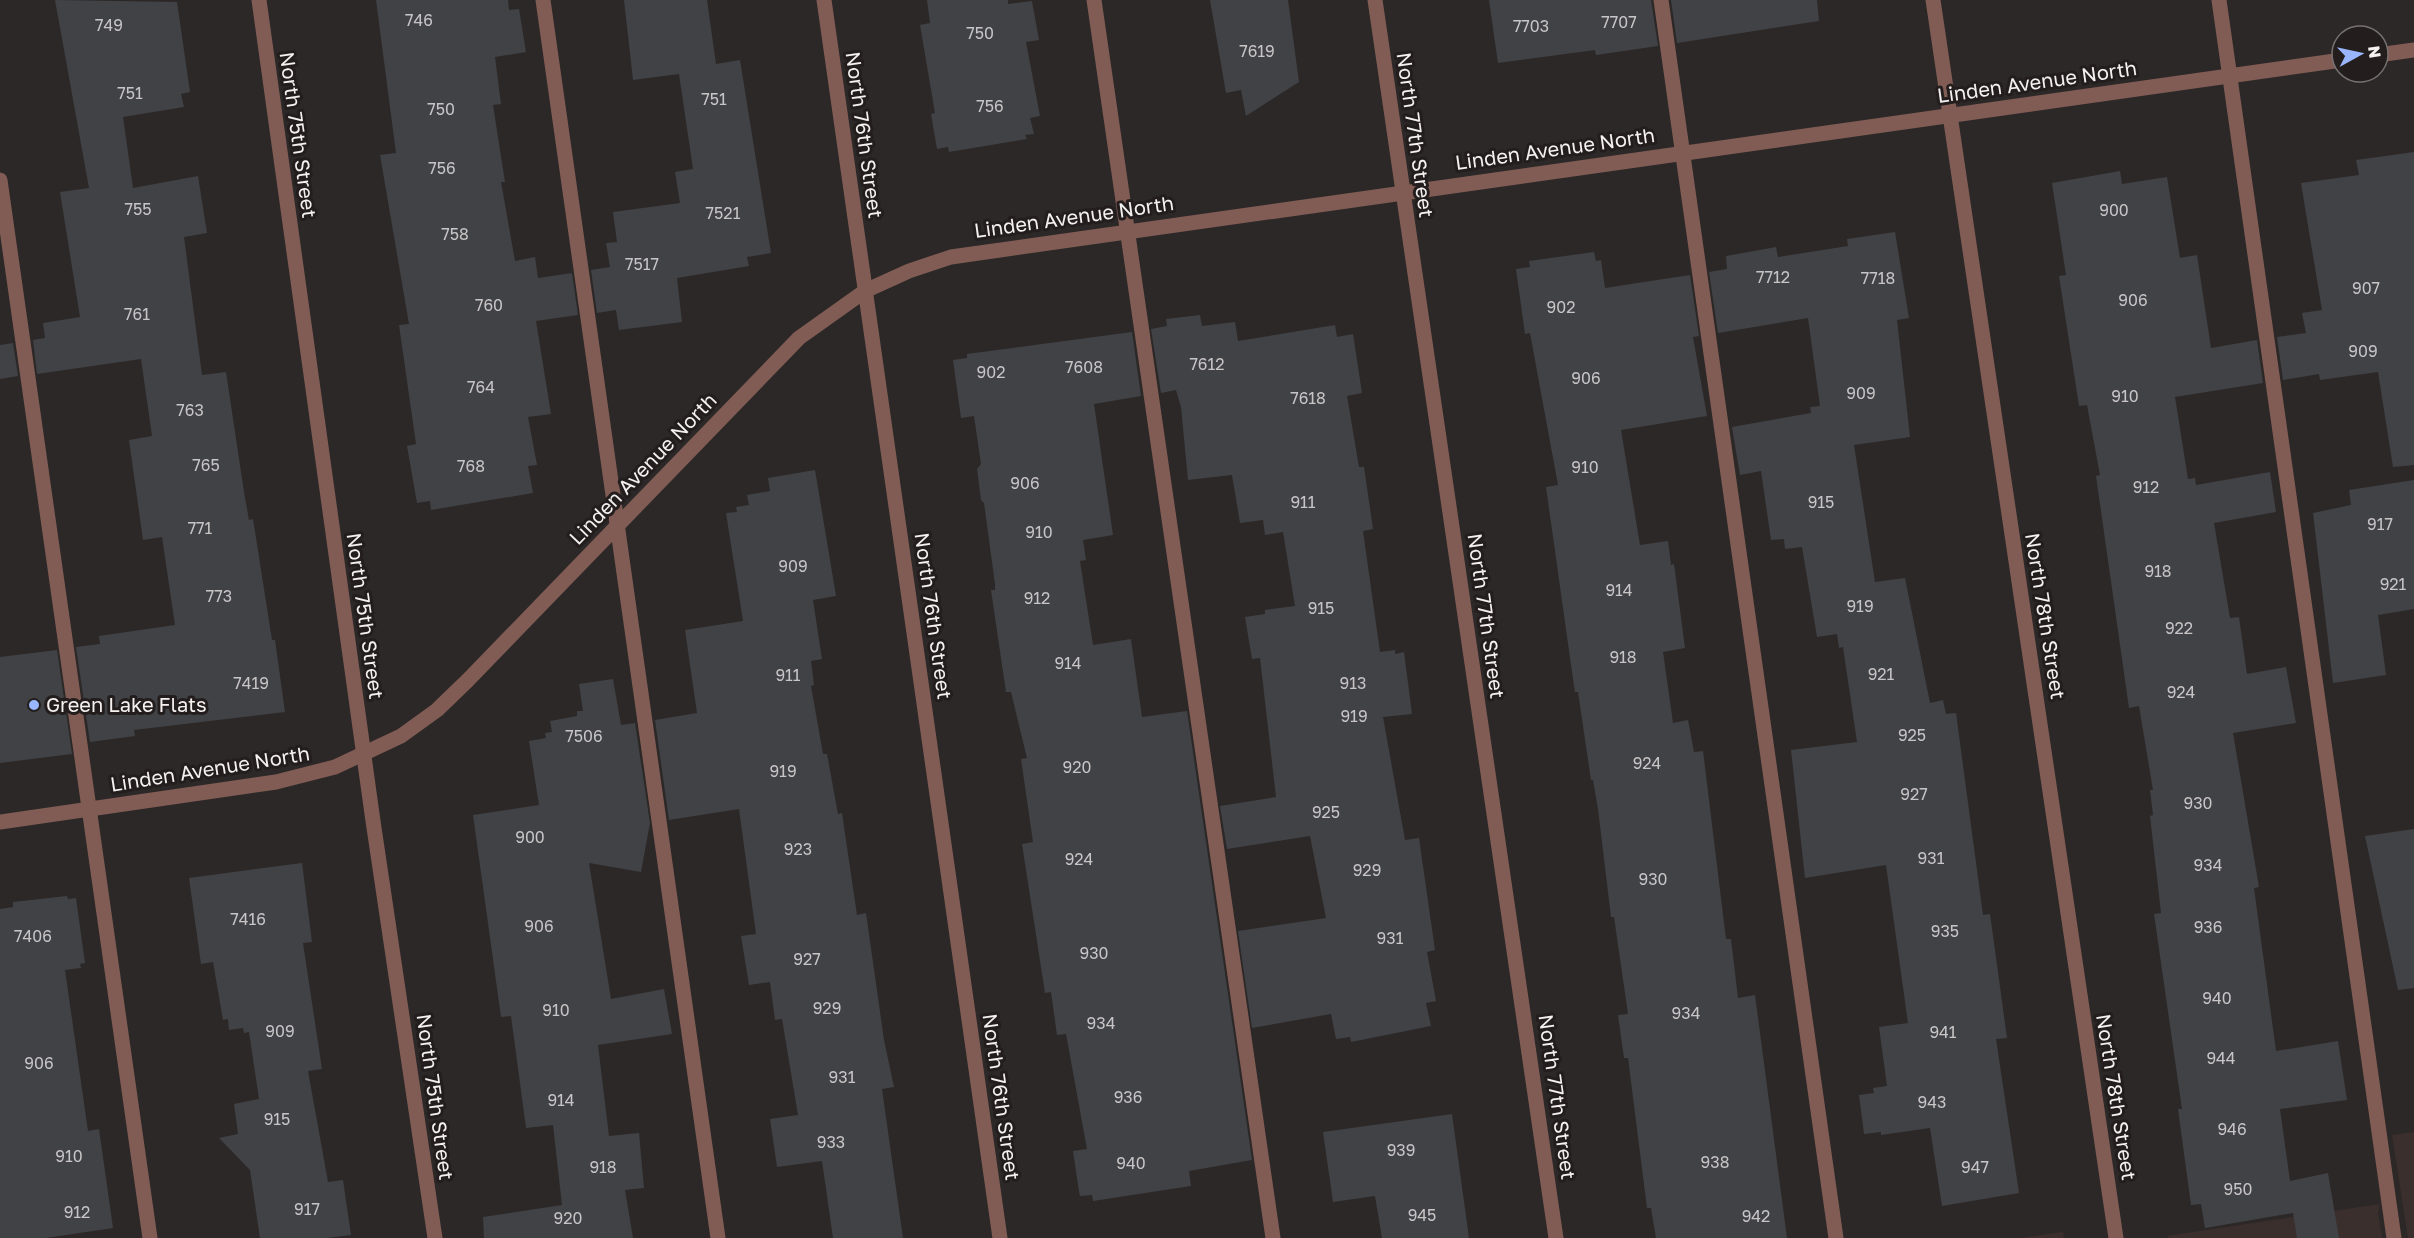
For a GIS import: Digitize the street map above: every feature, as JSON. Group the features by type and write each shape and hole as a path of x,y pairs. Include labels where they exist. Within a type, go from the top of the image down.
{"street":[{"name":"North 75th Street","path":"259,0 363,756 435,1238"},
{"path":"543,0 718,1238"},
{"name":"North 76th Street","path":"824,0 1000,1238"},
{"path":"1094,0 1125,231 1272,1238"},
{"name":"North 77th Street","path":"1375,0 1556,1238"},
{"path":"1661,0 1836,1238"},
{"name":"North 78th Street","path":"1933,0 2116,1238"},
{"path":"2219,0 2394,1238"},
{"path":"2390,53 2414,50"},
{"name":"Linden Avenue North","path":"0,822 276,782 326,770 363,756 401,735 436,710 799,339 865,291 909,271 951,257 2330,62"},
{"path":"0,180 150,1238"}],"shaded area":[{"path":"2414,1132 2414,1238 2408,1238 2392,1135"},
{"path":"2380,1204 2378,1213 2382,1238 2168,1238 2167,1236"},
{"path":"2063,1232 2064,1238 2020,1238"}],"building":[{"path":"55,0 177,2 190,92 181,94 184,107 123,117 133,188 198,176 207,233 184,237 202,375 226,372 244,492 249,520 253,519 272,640 275,640 285,712 134,730 135,736 90,742 76,647 100,644 99,636 175,625 162,537 143,540 129,440 152,436 141,359 37,374 33,340 45,338 43,323 80,317 60,192 89,188"},
{"path":"376,0 508,0 509,10 519,9 526,52 495,57 501,104 493,105 505,182 501,182 515,261 535,257 538,278 572,273 578,315 536,321 551,414 528,417 537,465 528,466 533,493 431,510 430,501 417,503 407,446 416,444 399,325 409,324 380,155 396,153"},
{"path":"624,0 707,0 716,64 740,60 771,253 747,257 749,266 677,278 682,322 619,330 616,310 597,313 591,270 610,267 606,243 617,242 613,212 680,203 675,172 693,169 679,74 633,80"},
{"path":"927,0 1008,0 1008,4 1032,1 1039,40 1026,42 1040,116 1030,118 1034,134 1025,135 1027,139 949,152 948,147 937,149 931,114 935,113 920,25 930,23"},
{"path":"1210,0 1288,0 1299,82 1246,116 1241,90 1226,93"},
{"path":"1489,0 1651,0 1658,46 1596,55 1595,50 1498,63"},
{"path":"1671,0 1817,0 1819,21 1677,43"},
{"path":"2414,152 2414,465 2393,467 2378,372 2320,380 2319,374 2283,380 2277,337 2306,333 2302,313 2322,310 2301,183 2359,175 2356,160"},
{"path":"2120,171 2122,184 2167,177 2180,258 2197,255 2211,348 2257,340 2263,383 2175,397 2188,479 2195,478 2196,485 2270,472 2276,512 2214,523 2230,618 2239,617 2247,674 2286,667 2296,723 2233,733 2259,887 2254,888 2276,1051 2338,1041 2347,1100 2280,1109 2290,1181 2328,1173 2339,1238 2297,1238 2293,1213 2205,1228 2201,1204 2191,1205 2178,1109 2182,1109 2154,914 2161,913 2150,816 2153,815 2150,790 2153,790 2139,706 2129,708 2096,476 2100,475 2087,405 2079,406 2059,276 2066,275 2052,183"},
{"path":"1895,232 1909,318 1897,320 1910,437 1854,445 1875,582 1905,578 1930,703 1943,700 1946,714 1956,713 1983,915 1990,914 2007,1038 1996,1039 2019,1193 1942,1206 1930,1128 1881,1135 1881,1132 1864,1134 1859,1095 1874,1093 1873,1088 1887,1086 1879,1027 1908,1023 1886,865 1805,878 1791,750 1857,742 1843,647 1839,648 1837,634 1817,637 1802,547 1785,549 1784,539 1771,540 1761,471 1740,475 1732,427 1811,413 1810,407 1820,406 1808,318 1718,333 1709,272 1727,269 1726,256 1776,247 1778,257 1848,246 1847,239"},
{"path":"1594,252 1596,261 1601,260 1605,288 1690,275 1699,336 1693,337 1707,416 1621,430 1640,545 1668,541 1671,565 1674,564 1685,648 1663,652 1673,723 1688,720 1694,752 1703,751 1726,939 1731,939 1738,998 1755,995 1787,1238 1656,1238 1651,1208 1647,1208 1628,1058 1624,1058 1618,1015 1628,1014 1614,917 1611,917 1598,809 1593,780 1591,780 1578,692 1575,692 1546,487 1558,485 1530,333 1525,334 1516,269 1530,267 1529,261"},
{"path":"1200,315 1202,326 1235,322 1238,341 1335,325 1337,337 1353,334 1362,393 1347,396 1359,467 1364,467 1373,529 1363,531 1380,652 1395,650 1395,654 1404,652 1412,714 1383,717 1405,840 1419,838 1435,950 1427,952 1436,1001 1426,1003 1431,1026 1351,1042 1350,1037 1336,1039 1331,1014 1252,1028 1238,931 1326,918 1310,836 1227,849 1220,806 1276,797 1260,658 1252,659 1245,617 1265,614 1265,610 1295,606 1283,532 1265,535 1263,520 1240,523 1232,475 1188,480 1181,407 1176,390 1161,393 1151,329 1167,326 1166,319"},
{"path":"1132,332 1141,396 1094,404 1113,535 1083,540 1086,560 1080,561 1093,645 1131,639 1142,717 1187,711 1252,1160 1189,1171 1191,1186 1093,1201 1092,1195 1080,1196 1073,1151 1087,1149 1066,1034 1057,1035 1051,992 1045,993 1022,844 1033,842 1021,759 1027,758 1011,692 1006,692 991,590 995,590 995,584 977,469 981,464 974,416 961,418 953,360 967,358 967,354"},
{"path":"13,343 18,376 0,379 0,345"},
{"path":"815,470 836,596 813,600 822,659 811,661 814,685 811,686 823,754 827,754 838,814 842,813 857,915 866,913 884,1040 894,1087 882,1089 903,1238 833,1238 822,1161 777,1167 770,1119 798,1115 782,1019 775,1020 770,982 749,985 741,936 756,934 739,809 669,820 655,720 697,713 685,630 743,621 726,513 737,512 736,507 749,505 747,495 770,491 768,478"},
{"path":"2414,480 2414,609 2378,615 2386,675 2333,683 2313,513 2351,505 2349,490"},
{"name":"Green Lake Flats","path":"57,650 72,754 0,763 0,657"},
{"path":"613,679 621,725 635,723 650,823 641,872 589,863 611,999 664,989 672,1034 598,1045 609,1136 639,1133 644,1188 625,1190 633,1238 484,1238 483,1217 562,1205 553,1125 526,1128 511,1016 501,1017 473,815 539,805 529,741 546,738 545,733 552,732 550,721 577,716 577,711 583,711 579,684"},
{"path":"2414,829 2414,988 2398,990 2365,836"},
{"path":"302,863 312,942 303,943 322,1069 308,1071 328,1182 343,1180 351,1235 327,1238 260,1238 250,1170 219,1138 238,1134 234,1104 259,1099 249,1032 244,1033 243,1028 229,1030 228,1019 223,1020 213,962 201,964 189,878"},
{"path":"67,896 68,899 76,898 85,963 80,964 81,968 65,970 88,1131 99,1129 113,1228 46,1238 0,1238 0,909 13,907 13,902"},
{"path":"1452,1114 1469,1238 1382,1238 1375,1196 1333,1202 1323,1132"}],"place":[{"name":"Green Lake Flats","path":"34,705"}]}
